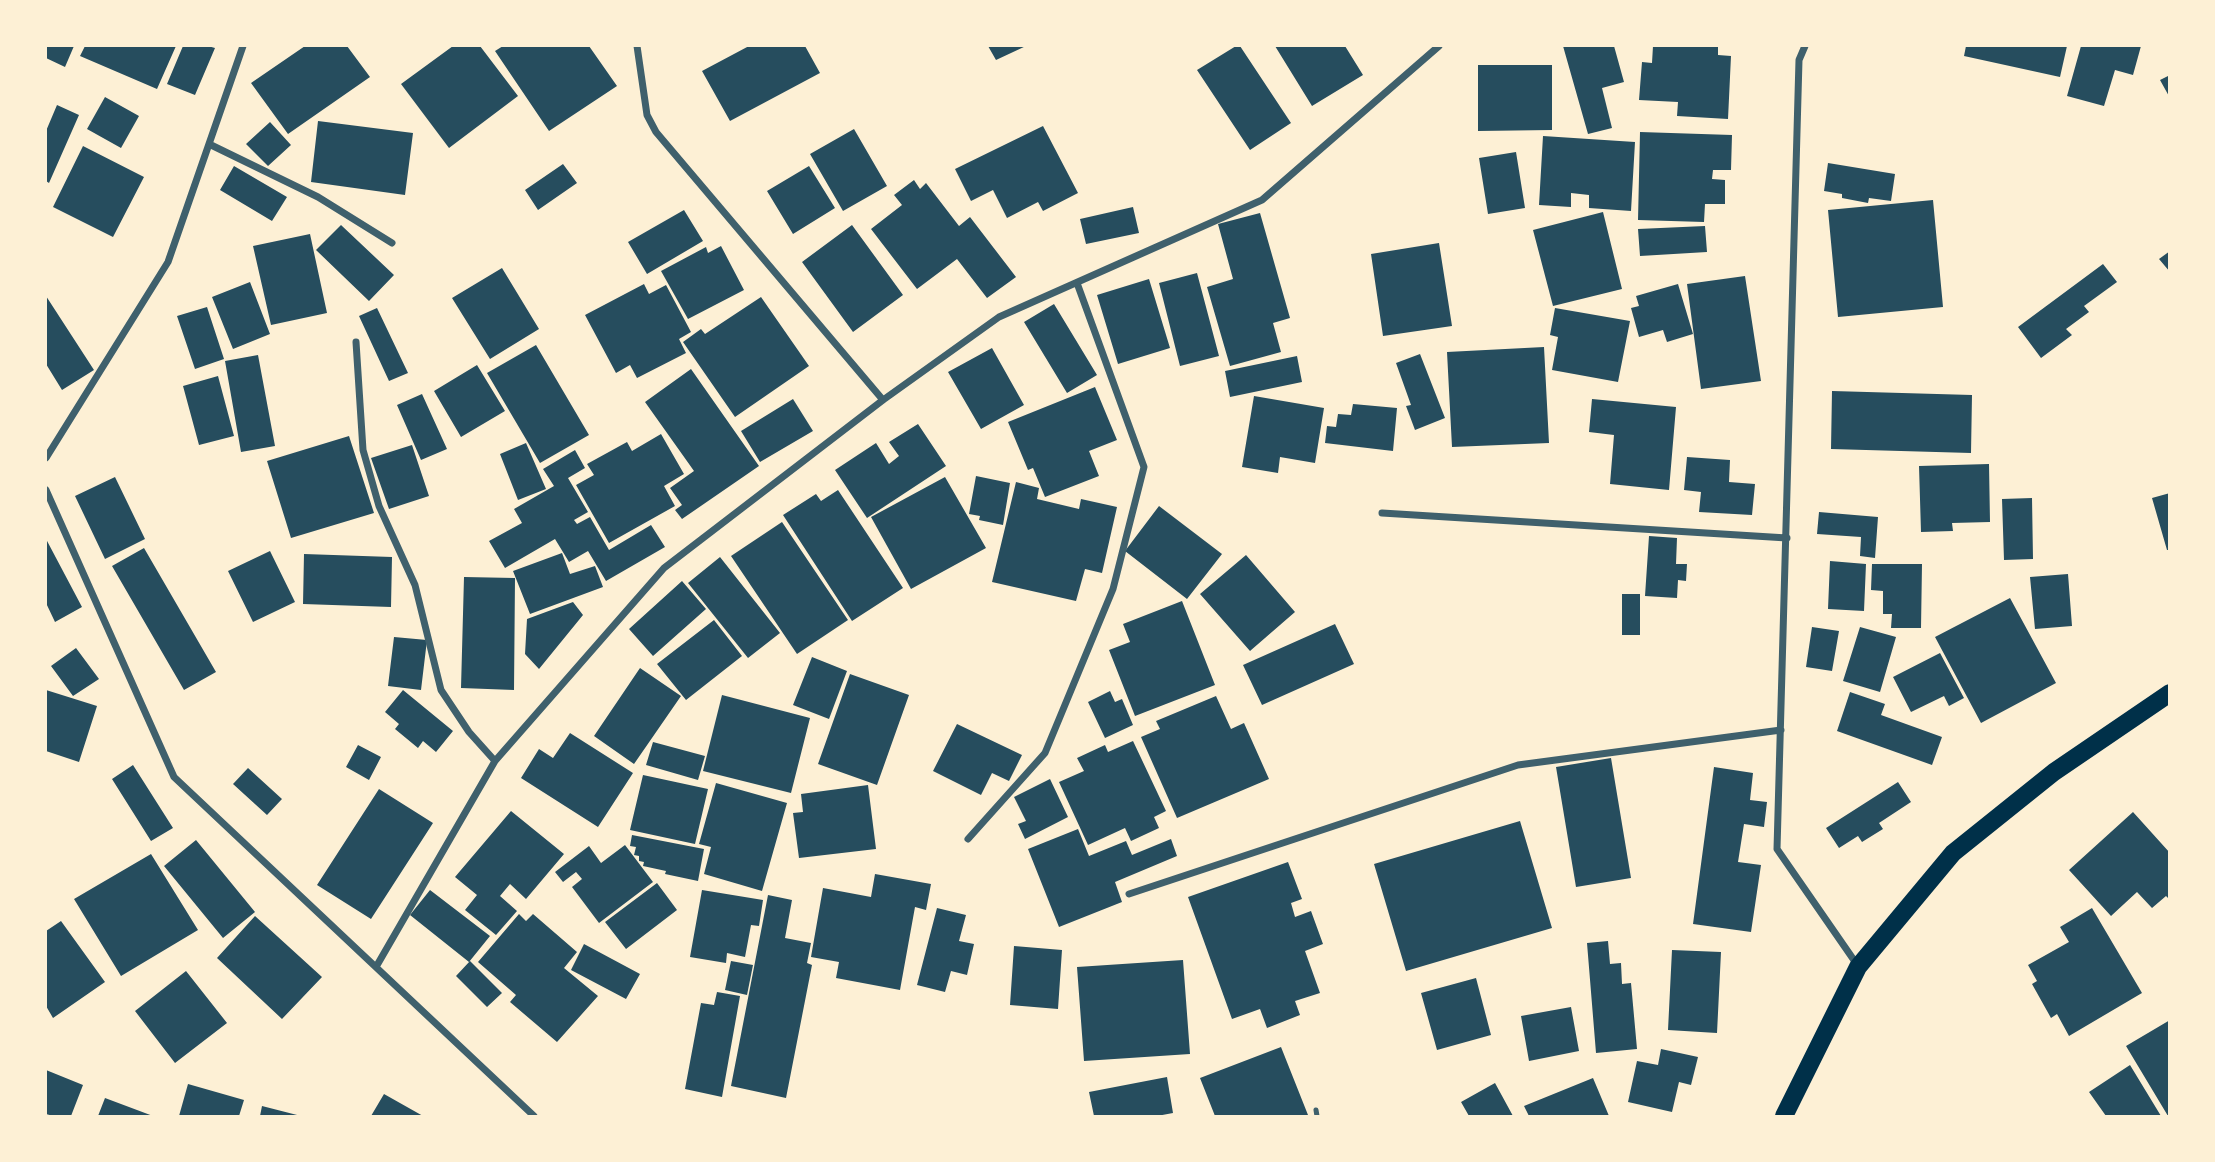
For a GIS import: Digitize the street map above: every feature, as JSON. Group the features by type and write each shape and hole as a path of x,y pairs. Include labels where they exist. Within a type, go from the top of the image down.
{"main road":[{"path":"1784,1116 1858,967 1953,853 2054,772 2169,693"}],"street":[{"path":"46,458 168,262 243,46"},
{"path":"637,46 647,114 656,132 883,400"},
{"path":"376,967 495,761 664,568 883,400 999,317 1262,200 1439,46"},
{"path":"1805,46 1799,60 1777,849 1858,967"},
{"path":"209,144 318,197 392,243"},
{"path":"968,839 1045,753 1113,589 1144,467 1077,283"},
{"path":"356,342 363,450 379,506 415,585 442,690 469,732 495,761"},
{"path":"46,490 174,777 534,1116"},
{"path":"1382,513 1787,538"},
{"path":"1129,894 1517,765 1781,730"}],"building":[{"path":"46,46 74,46 65,67 46,58"},
{"path":"85,46 176,46 157,89 80,56"},
{"path":"183,46 215,48 195,95 167,84"},
{"path":"305,46 347,46 370,77 288,134 251,83"},
{"path":"453,46 480,46 518,96 449,148 401,84"},
{"path":"503,46 589,46 617,86 549,131 495,51"},
{"path":"749,46 805,46 820,73 730,121 702,71"},
{"path":"988,46 1026,46 996,60"},
{"path":"1240,46 1291,123 1250,150 1197,70"},
{"path":"1275,46 1345,46 1363,75 1312,106"},
{"path":"1563,46 1614,46 1624,82 1602,88 1612,128 1588,134"},
{"path":"1653,46 1718,46 1718,55 1731,56 1728,119 1677,116 1678,102 1639,100 1642,62 1652,63"},
{"path":"1966,46 2067,46 2060,77 1964,56"},
{"path":"2081,46 2141,46 2133,75 2115,70 2104,106 2067,96"},
{"path":"1478,65 1552,65 1552,130 1478,131"},
{"path":"2170,75 2170,98 2160,80"},
{"path":"105,97 139,116 121,148 87,129"},
{"path":"57,105 79,115 49,183 46,181 46,131"},
{"path":"318,121 413,133 405,195 311,182"},
{"path":"270,122 291,145 268,166 246,144"},
{"path":"1043,126 1078,193 1043,211 1038,202 1007,218 993,190 971,201 955,169"},
{"path":"854,129 887,186 843,211 810,154"},
{"path":"1640,132 1732,135 1731,170 1713,170 1712,179 1725,180 1725,204 1705,204 1704,222 1638,220"},
{"path":"1543,136 1635,142 1631,211 1589,208 1589,195 1571,193 1571,207 1539,205"},
{"path":"83,146 144,177 113,237 53,207"},
{"path":"1516,152 1525,208 1488,214 1479,158"},
{"path":"1828,163 1895,174 1891,201 1869,198 1868,203 1824,191"},
{"path":"563,164 577,183 538,210 525,190"},
{"path":"234,166 287,197 272,221 220,190"},
{"path":"809,166 835,208 793,234 767,191"},
{"path":"914,180 920,189 926,183 959,226 970,217 1016,277 987,298 957,259 917,289 871,229 902,205 894,195"},
{"path":"1933,200 1943,307 1838,317 1828,210"},
{"path":"1133,207 1139,233 1086,244 1080,219"},
{"path":"684,210 703,241 647,274 628,242"},
{"path":"1603,212 1622,289 1553,306 1533,230"},
{"path":"1260,213 1290,318 1273,323 1281,352 1230,366 1207,287 1233,279 1218,224"},
{"path":"341,225 394,275 369,301 316,250"},
{"path":"852,225 903,295 853,332 802,262"},
{"path":"1705,226 1707,252 1640,256 1638,229"},
{"path":"310,234 327,313 271,325 253,246"},
{"path":"1439,243 1452,326 1383,336 1371,254"},
{"path":"721,246 744,290 688,319 661,271 706,247 708,253"},
{"path":"2170,251 2170,272 2159,259"},
{"path":"2103,264 2117,282 2084,306 2089,312 2066,329 2072,335 2041,358 2018,327"},
{"path":"502,268 539,329 490,359 452,298"},
{"path":"1197,273 1219,356 1180,366 1159,283"},
{"path":"1745,276 1761,381 1701,389 1687,284"},
{"path":"1149,279 1170,348 1118,364 1097,295"},
{"path":"250,282 270,334 233,349 212,297"},
{"path":"644,284 649,294 666,285 691,332 679,339 686,353 637,378 630,365 616,373 585,315"},
{"path":"1678,284 1693,334 1667,342 1663,330 1639,337 1631,308 1639,306 1636,296"},
{"path":"46,296 94,370 62,390 46,364"},
{"path":"761,297 809,366 735,417 683,342 701,329 705,334"},
{"path":"1054,304 1097,375 1067,393 1024,322"},
{"path":"207,307 224,359 195,369 177,316"},
{"path":"377,308 408,373 389,381 359,316"},
{"path":"1555,308 1630,321 1618,382 1552,370 1558,337 1550,335"},
{"path":"536,345 589,435 540,463 487,373"},
{"path":"1544,347 1549,443 1452,447 1447,352"},
{"path":"992,348 1024,405 981,429 948,372"},
{"path":"1420,354 1445,418 1415,430 1406,406 1411,405 1396,363"},
{"path":"258,355 275,446 241,452 225,361"},
{"path":"1297,356 1302,382 1230,397 1225,371"},
{"path":"477,365 505,411 461,437 434,391"},
{"path":"691,369 759,466 682,519 675,510 682,505 670,488 694,471 645,402"},
{"path":"218,376 234,436 199,445 183,386"},
{"path":"1095,387 1117,440 1089,451 1099,476 1045,497 1033,468 1028,470 1008,422"},
{"path":"1832,391 1972,395 1971,453 1831,449"},
{"path":"422,394 447,449 421,460 397,405"},
{"path":"1254,396 1324,408 1315,463 1280,457 1278,473 1242,467"},
{"path":"793,399 813,431 760,462 741,431"},
{"path":"1592,399 1676,407 1669,490 1610,484 1614,435 1589,432"},
{"path":"1353,404 1397,408 1393,451 1325,443 1327,426 1336,427 1338,414 1351,415"},
{"path":"918,424 946,466 867,518 835,470 876,443 889,464 899,456 889,442"},
{"path":"661,434 684,474 664,486 675,506 609,543 576,485 594,475 587,464 627,442 632,451"},
{"path":"349,436 374,513 291,538 267,461"},
{"path":"526,443 546,489 518,500 500,454"},
{"path":"412,445 429,496 389,509 371,458"},
{"path":"575,450 585,468 568,478 588,512 574,520 577,524 590,517 609,550 651,525 665,547 606,581 588,551 569,562 555,539 505,568 489,541 522,523 514,509 554,486 543,469"},
{"path":"1687,457 1730,460 1729,482 1755,484 1752,515 1699,512 1701,492 1684,490"},
{"path":"1989,464 1990,522 1952,523 1953,531 1921,532 1919,466"},
{"path":"976,476 1010,483 1003,525 979,520 980,516 969,514"},
{"path":"115,477 145,539 105,559 75,496"},
{"path":"945,477 986,548 911,589 871,517"},
{"path":"1016,482 1039,488 1037,499 1079,509 1081,499 1117,507 1102,573 1085,569 1076,601 992,582"},
{"path":"838,490 903,588 852,621 783,515 816,494 821,501"},
{"path":"2170,493 2170,550 2167,550 2152,498"},
{"path":"2032,498 2033,559 2004,560 2002,499"},
{"path":"1159,506 1222,554 1187,599 1125,551"},
{"path":"1819,512 1878,517 1875,558 1860,556 1861,537 1817,534"},
{"path":"782,522 848,620 797,654 731,556"},
{"path":"1649,536 1677,538 1676,564 1687,564 1686,581 1678,580 1677,598 1645,596"},
{"path":"46,539 82,607 55,622 46,603"},
{"path":"144,548 216,672 184,690 112,566"},
{"path":"270,551 295,602 253,622 228,571"},
{"path":"562,553 570,574 595,566 603,587 530,614 513,571"},
{"path":"304,554 392,557 391,607 303,604"},
{"path":"1246,555 1295,612 1250,651 1200,594"},
{"path":"720,557 780,633 748,658 688,583"},
{"path":"1830,561 1866,564 1864,611 1828,609"},
{"path":"1872,564 1922,564 1921,628 1891,628 1892,614 1883,614 1883,591 1871,590"},
{"path":"2068,574 2072,626 2035,629 2030,577"},
{"path":"464,577 515,578 514,690 461,688"},
{"path":"682,581 706,609 653,656 629,629"},
{"path":"1622,594 1640,594 1640,635 1622,635"},
{"path":"2010,598 2056,683 1981,723 1935,637"},
{"path":"1182,601 1215,685 1135,716 1109,650 1130,642 1123,624"},
{"path":"573,602 583,615 539,669 525,654 527,619"},
{"path":"714,620 742,656 686,700 657,664"},
{"path":"1335,624 1354,664 1262,705 1243,665"},
{"path":"1812,627 1839,631 1832,671 1806,667"},
{"path":"1860,627 1896,637 1880,692 1843,681"},
{"path":"394,637 427,640 421,690 388,686"},
{"path":"76,648 99,679 73,696 51,666"},
{"path":"1940,653 1964,698 1949,706 1944,696 1911,712 1893,677"},
{"path":"812,657 847,671 829,719 793,705"},
{"path":"640,668 681,696 634,764 594,736"},
{"path":"850,674 909,695 877,785 818,764"},
{"path":"46,690 97,706 79,762 46,751"},
{"path":"403,690 453,731 436,752 423,741 418,748 395,729 399,724 385,712"},
{"path":"1110,691 1115,702 1122,699 1133,725 1105,738 1088,702"},
{"path":"1850,692 1885,704 1881,715 1942,737 1932,765 1837,731"},
{"path":"722,695 810,718 791,793 703,771"},
{"path":"1216,696 1231,729 1244,723 1269,779 1177,818 1141,737 1160,729 1156,721"},
{"path":"957,724 1022,755 1009,781 992,773 981,795 933,771"},
{"path":"570,733 633,773 598,827 521,778 539,749 553,758"},
{"path":"1133,741 1166,811 1154,817 1159,828 1131,841 1125,828 1088,845 1059,782 1084,771 1077,758 1105,745 1108,752"},
{"path":"653,742 705,756 698,780 646,765"},
{"path":"358,745 381,757 369,780 346,767"},
{"path":"1611,758 1631,878 1576,887 1556,767"},
{"path":"133,765 173,828 151,841 112,779"},
{"path":"1714,767 1753,773 1750,800 1767,802 1764,827 1744,824 1738,862 1761,865 1751,932 1693,924"},
{"path":"248,768 282,799 267,815 233,784"},
{"path":"643,775 708,789 695,844 630,830"},
{"path":"1050,779 1068,817 1025,839 1018,824 1026,821 1014,797"},
{"path":"1898,782 1911,802 1879,823 1883,829 1862,842 1858,836 1839,848 1826,828"},
{"path":"716,783 787,803 762,891 704,874 711,847 699,844"},
{"path":"868,785 876,849 799,858 793,813 803,812 801,794"},
{"path":"379,789 433,823 371,919 317,885"},
{"path":"511,811 564,854 526,899 510,884 500,896 517,911 496,935 465,910 477,895 455,877"},
{"path":"2133,812 2170,853 2170,900 2166,896 2152,908 2137,892 2111,916 2069,870"},
{"path":"1520,821 1552,928 1406,971 1374,864"},
{"path":"1078,829 1089,856 1126,841 1132,855 1171,839 1177,856 1115,882 1122,902 1059,927 1028,849"},
{"path":"632,835 704,849 698,881 643,866 644,862 634,855 636,847 630,846"},
{"path":"196,840 255,912 223,938 164,866"},
{"path":"625,845 653,882 599,923 572,887 582,879 576,872 563,882 555,872 589,846 601,863"},
{"path":"151,854 198,930 121,976 74,899"},
{"path":"1288,862 1302,899 1291,903 1295,917 1311,911 1323,944 1305,951 1320,993 1295,1001 1300,1015 1267,1028 1260,1009 1232,1019 1188,897"},
{"path":"875,874 931,884 926,910 915,907 900,990 836,978 839,962 811,957 823,888 871,897"},
{"path":"657,883 677,910 626,949 605,922"},
{"path":"430,890 490,936 469,962 410,915"},
{"path":"702,890 763,900 759,926 751,925 745,957 727,953 726,963 690,957"},
{"path":"768,895 792,900 785,938 811,943 807,963 812,965 786,1098 731,1086"},
{"path":"937,908 966,915 959,941 974,944 967,975 951,971 945,992 917,985"},
{"path":"2092,908 2142,993 2069,1036 2057,1014 2051,1018 2032,984 2037,981 2028,965 2069,942 2060,927"},
{"path":"519,914 526,921 533,914 577,952 564,968 598,996 557,1042 510,1002 516,995 478,962"},
{"path":"255,916 322,977 282,1019 217,958"},
{"path":"61,921 105,982 53,1018 46,1006 46,931"},
{"path":"1608,941 1610,964 1621,963 1622,984 1631,983 1637,1049 1596,1053 1587,943"},
{"path":"584,944 640,974 626,999 571,970"},
{"path":"1014,946 1062,950 1058,1009 1010,1005"},
{"path":"1672,950 1721,952 1717,1033 1668,1030"},
{"path":"1183,960 1190,1054 1084,1061 1077,967"},
{"path":"470,961 502,993 487,1007 456,976"},
{"path":"731,961 753,965 747,995 725,990"},
{"path":"186,971 227,1023 175,1063 135,1011"},
{"path":"1476,978 1491,1035 1437,1050 1421,993"},
{"path":"717,992 740,996 722,1097 685,1089 701,1003 714,1005"},
{"path":"1571,1007 1579,1051 1529,1061 1521,1016"},
{"path":"2170,1020 2170,1116 2168,1116 2126,1046"},
{"path":"1281,1047 1308,1115 1215,1116 1200,1078"},
{"path":"1661,1049 1698,1057 1691,1085 1679,1082 1672,1112 1628,1102 1637,1061 1658,1065"},
{"path":"2130,1065 2161,1116 2106,1116 2089,1092"},
{"path":"46,1070 83,1085 71,1116 46,1114"},
{"path":"1167,1077 1173,1113 1157,1116 1094,1116 1089,1092"},
{"path":"1593,1078 1609,1116 1529,1116 1524,1106"},
{"path":"1495,1083 1513,1116 1469,1116 1461,1102"},
{"path":"188,1084 244,1100 239,1116 179,1116"},
{"path":"384,1094 423,1116 371,1116"},
{"path":"105,1098 153,1116 98,1116"},
{"path":"262,1106 301,1116 260,1116"}]}
